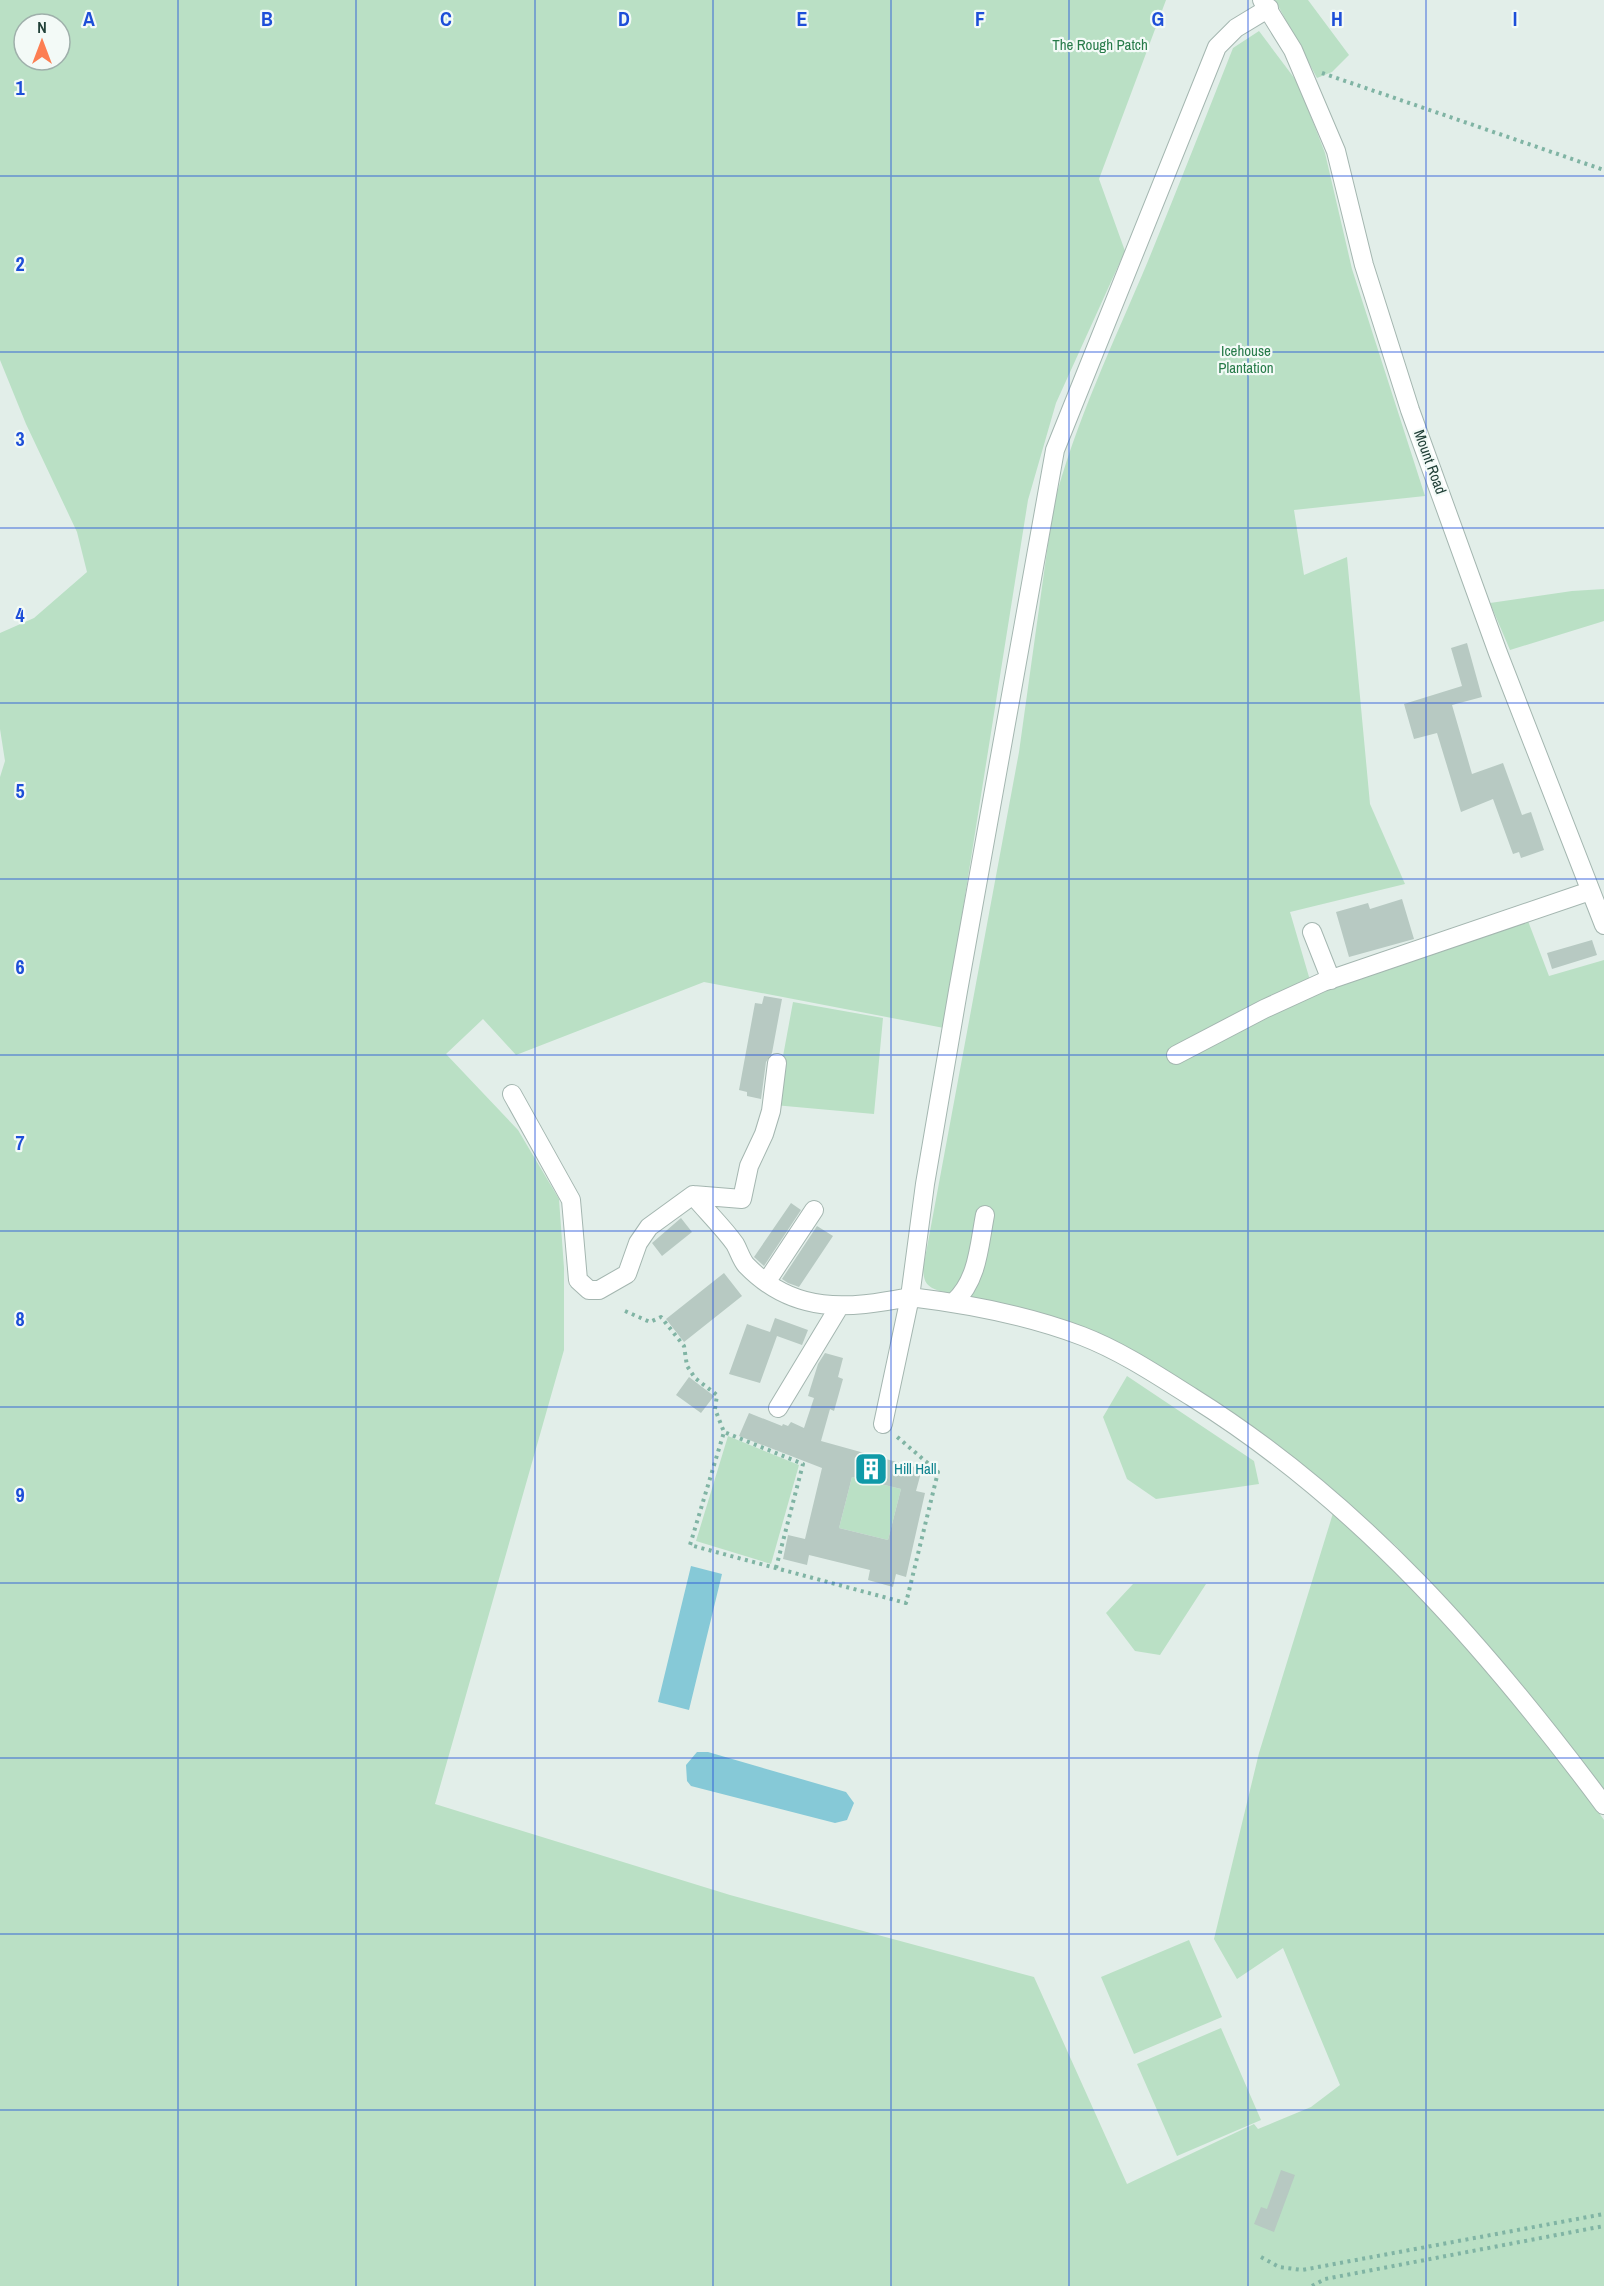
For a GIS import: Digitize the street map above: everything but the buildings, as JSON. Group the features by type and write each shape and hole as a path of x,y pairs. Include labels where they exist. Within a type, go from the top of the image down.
{"street":[{"name":"Mount Road","path":"1265,4 1301,66 1336,151 1364,265 1410,410 1495,644 1604,925"},
{"path":"883,1424 910,1297 925,1184 954,1014 1055,450 1217,47 1265,4"},
{"path":"1176,1055 1264,1009 1331,980 1590,891"},
{"path":"1312,932 1331,980"},
{"path":"512,1094 571,1200 578,1280 589,1290 600,1290 627,1274 638,1243 649,1227 693,1195 742,1199 749,1166 764,1134 771,1111 777,1063"},
{"path":"693,1195 735,1245 745,1264 783,1293 839,1307 859,1307 910,1297 954,1302 1027,1318 1082,1336 1133,1360 1251,1435 1309,1480 1392,1553 1476,1645 1546,1727 1604,1805"},
{"path":"767,1281 814,1210"},
{"path":"954,1302 972,1279 985,1215"},
{"path":"778,1408 839,1307"}],"path":[{"path":"1301,66 1604,170"},
{"path":"626,1311 650,1322 661,1317 684,1346 687,1366 691,1372 717,1395 715,1409 724,1432 690,1545 906,1602 938,1472 883,1424"},
{"path":"724,1432 804,1464 776,1568"},
{"path":"1261,2257 1279,2267 1302,2270 1604,2214"},
{"path":"1312,2286 1325,2279 1604,2226"}],"green space":[{"name":"The Rough Patch","path":"0,0 1166,0 1099,179 1125,251 1056,403 1028,500 944,1028 704,982 516,1055 483,1019 446,1054 518,1130 559,1199 564,1268 564,1350 435,1804 730,1895 1034,1977 1127,2184 1254,2124 1258,2129 1311,2107 1340,2085 1283,1948 1237,1979 1214,1939 1259,1753 1334,1510 1410,1583 1461,1638 1552,1746 1604,1820 1604,2286 0,2286 0,777 5,761 0,729 0,633 34,618 87,572 77,532 26,424 0,360"},
{"path":"1275,0 1308,0 1349,55 1332,72 1317,78"},
{"name":"Icehouse Plantation","path":"1259,31 1298,83 1325,153 1352,269 1425,496 1294,510 1304,575 1347,557 1370,804 1405,884 1290,912 1314,994 1528,921 1549,976 1604,960 1604,1793 1552,1722 1481,1639 1396,1546 1314,1474 1244,1423 1029,1312 940,1291 929,1286 924,1278 923,1269 1019,752 1053,508 1084,413 1148,261 1233,48"},
{"path":"1604,589 1604,621 1510,650 1490,603 1572,591"},
{"path":"793,1002 883,1018 874,1114 774,1105"},
{"path":"1127,1376 1254,1461 1259,1484 1156,1499 1127,1479 1103,1417"},
{"path":"728,1436 799,1465 771,1564 696,1541"},
{"path":"852,1477 901,1489 888,1540 839,1528"},
{"path":"1133,1584 1206,1584 1160,1655 1135,1651 1106,1613"},
{"path":"1189,1940 1222,2017 1134,2054 1101,1977"},
{"path":"1221,2028 1261,2120 1177,2156 1137,2064"}],"water":[{"path":"691,1566 722,1574 689,1710 658,1702"},
{"path":"697,1752 708,1752 846,1792 854,1803 847,1820 835,1823 691,1786 687,1781 686,1765"}],"place":[{"name":"Hill Hall","path":"871,1469"}]}
